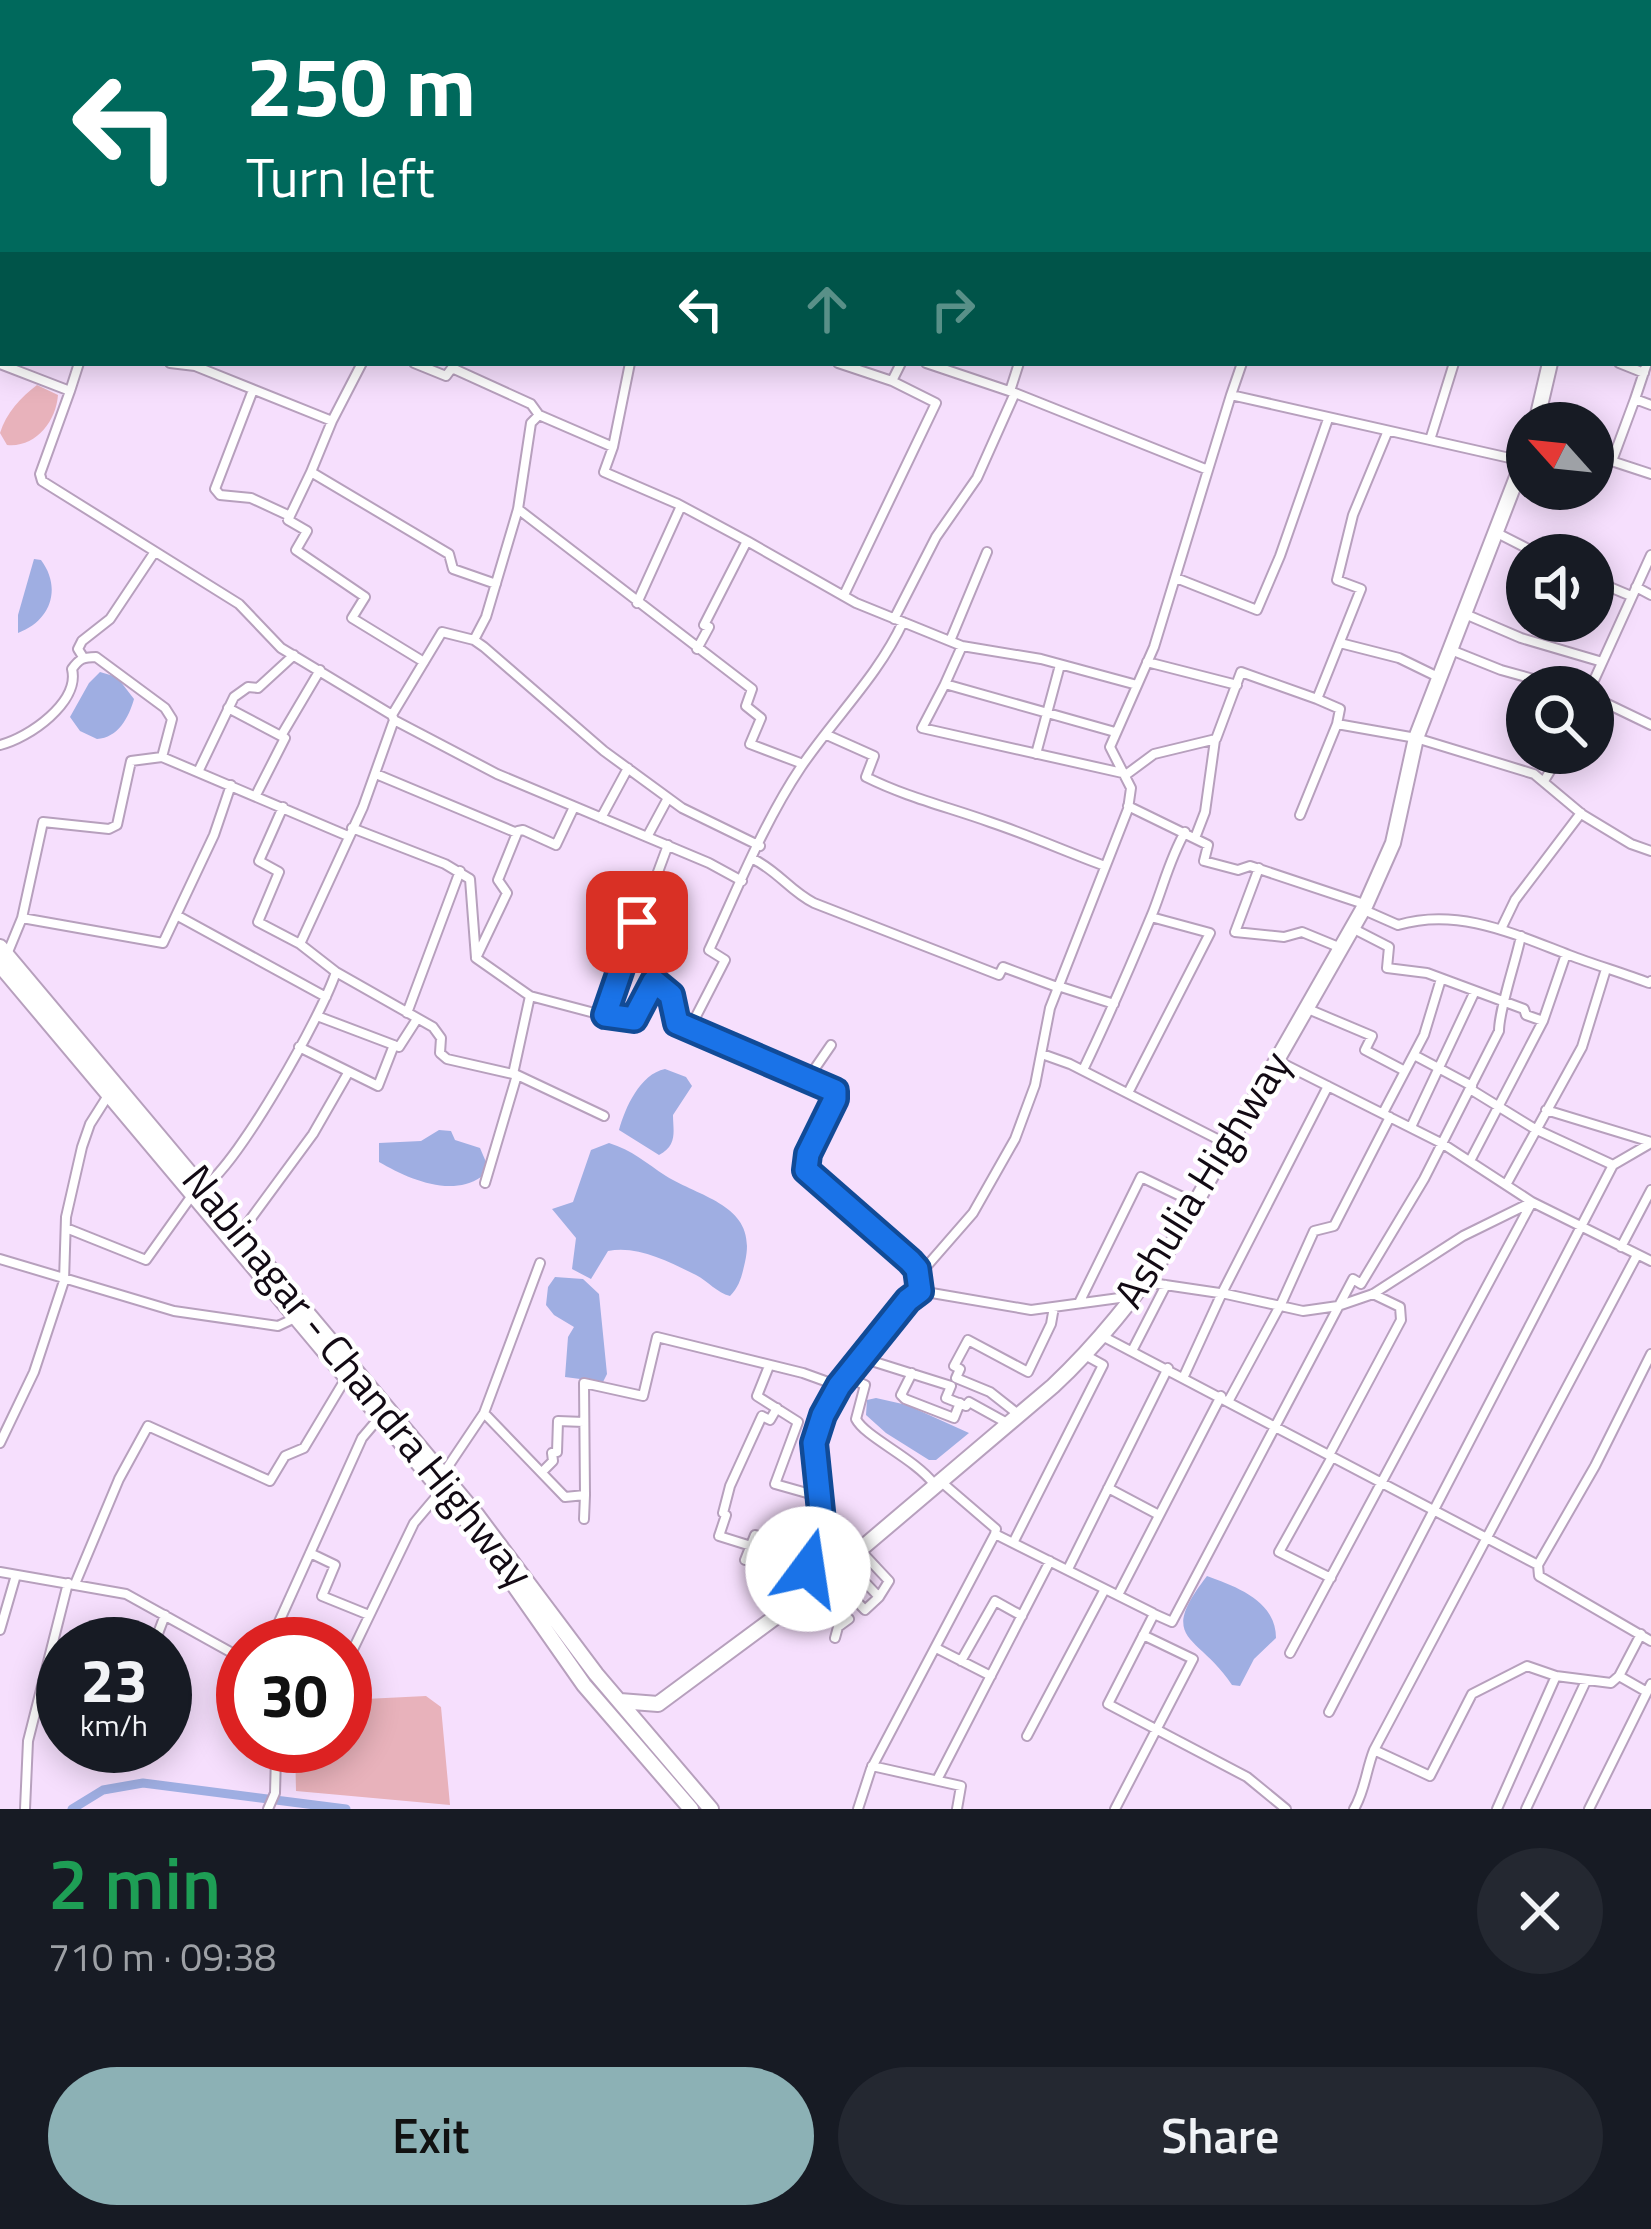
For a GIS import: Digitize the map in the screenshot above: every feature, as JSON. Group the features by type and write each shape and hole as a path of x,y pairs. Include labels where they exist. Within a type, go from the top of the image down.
{"highway":[{"path":"1541,402 1549,366"},
{"name":"Ashulia Highway","path":"620,1701 658,1704 816,1587 1085,1355 1140,1289 1196,1203 1364,907 1393,844 1416,738 1506,508"},
{"name":"Nabinagar - Chandra Highway","path":"2,956 109,1094 241,1232 442,1474 702,1807"},
{"name":"Nabinagar - Chandra Highway","path":"2,956 481,1538 584,1684 702,1807"}],"street":[{"path":"5,366 70,391"},
{"path":"78,366 40,474 42,481 239,604 281,648 393,717 497,774 742,881"},
{"path":"196,366 332,421"},
{"path":"360,366 289,521 307,531 296,550 365,597 351,616 424,662"},
{"path":"421,366 446,376 452,368 531,404 539,415 613,447"},
{"path":"629,366 604,472 682,506 844,595 962,646 1137,685"},
{"path":"844,595 937,403 847,366"},
{"path":"892,381 900,366"},
{"path":"935,366 1208,470"},
{"path":"689,1030 725,960 709,950 742,881 804,764 898,620 936,537 977,478 1018,366"},
{"path":"918,1276 958,1234 1022,1122 1058,986 1128,806 1127,773 1110,747 1176,578 1241,366"},
{"path":"1430,440 1453,366"},
{"path":"1614,456 1646,366"},
{"path":"253,390 214,489 220,495 250,498 290,516"},
{"path":"1231,395 1387,433 1506,453"},
{"path":"1635,399 1651,405"},
{"path":"474,640 487,617 518,508 527,434 539,415"},
{"path":"1176,578 1257,610 1328,419"},
{"path":"1317,699 1361,589 1337,580 1353,515 1387,433"},
{"path":"1614,462 1651,473"},
{"path":"311,472 448,554 453,569 496,584"},
{"path":"637,602 682,506"},
{"path":"518,508 752,689 746,706 761,718 750,744 804,764"},
{"path":"1497,533 1506,538"},
{"path":"697,649 709,628 704,625 747,541"},
{"path":"950,641 987,552"},
{"path":"83,657 78,649 82,641 110,619 154,553"},
{"path":"1598,666 1651,555"},
{"path":"1614,586 1651,595"},
{"path":"1465,614 1521,638 1600,661"},
{"path":"300,944 376,774 393,717 442,632 474,640 668,798 760,846"},
{"path":"1340,643 1399,658 1438,677"},
{"path":"962,646 922,728 1127,773 1154,754 1216,739"},
{"path":"1450,649 1506,671"},
{"path":"198,772 242,689 258,688 295,654"},
{"path":"0,745 32,730 56,709 75,681 71,670 83,657 96,657 165,708 172,719 162,757"},
{"path":"1147,662 1237,685"},
{"path":"1036,754 1060,665"},
{"path":"281,736 320,670"},
{"path":"1083,1070 1151,917 1170,858 1205,812 1216,739 1241,672 1340,709 1300,815"},
{"path":"945,684 1115,731"},
{"path":"1614,707 1651,725"},
{"path":"228,708 285,738 256,795"},
{"path":"1337,724 1416,738 1511,766 1544,781 1581,813 1631,844 1651,851"},
{"path":"827,735 874,756 866,778 903,796 925,799 1106,866"},
{"path":"2,956 22,918 43,822 110,829 117,825 131,761 162,757 460,871 470,879 476,958"},
{"path":"601,818 628,769"},
{"path":"376,774 556,845 574,807"},
{"path":"1544,781 1548,774"},
{"path":"22,918 158,944 166,939 214,836 231,785"},
{"path":"647,838 668,798"},
{"path":"1128,806 1208,845 1204,861 1238,870 1259,868 1364,907 1398,926 1438,917 1501,929 1651,981"},
{"path":"284,807 259,862 279,872 258,922 438,1033 440,1053 447,1059 515,1075 604,1116"},
{"path":"1501,929 1515,900 1581,813"},
{"path":"476,958 507,892 498,880 518,832"},
{"path":"605,1015 668,845"},
{"path":"753,859 779,872 795,894 814,903 999,975 1003,967 1114,1004"},
{"path":"1259,868 1235,932 1284,937 1302,932 1341,948"},
{"path":"407,1012 460,871"},
{"path":"178,916 326,997"},
{"path":"1128,1094 1210,933 1151,917"},
{"path":"1352,928 1389,946 1387,968 1441,979 1544,1022"},
{"path":"995,1534 1172,1622 1353,1279 1361,1284 1443,1144 1499,1031 1521,936"},
{"path":"1470,1161 1544,1022 1566,954"},
{"path":"476,958 530,996 634,1019 654,981 671,995 673,1017 689,1030 835,1091 808,1154 806,1170 892,1242 917,1269 920,1291"},
{"path":"1507,1184 1582,1047 1606,969"},
{"path":"66,1228 146,1260 241,1141 317,1016 336,972"},
{"path":"1118,1595 1280,1305 1314,1231 1334,1226 1434,1011 1441,979"},
{"path":"1411,1127 1475,991"},
{"path":"484,1183 515,1075 530,996"},
{"path":"1306,1009 1372,1036 1365,1050 1405,1071"},
{"path":"317,1016 394,1046 402,1045 417,1019"},
{"path":"809,1078 832,1045"},
{"path":"299,1047 378,1086 394,1046"},
{"path":"1042,1054 1229,1145"},
{"path":"1414,1055 1535,1129 1613,1166"},
{"path":"1276,1060 1443,1144 1532,1202 1651,1261"},
{"path":"241,1232 313,1134 348,1073"},
{"path":"1184,1376 1328,1086"},
{"path":"0,1443 34,1372 64,1281 66,1228 82,1147 109,1094"},
{"path":"1546,1110 1651,1143"},
{"path":"1329,1712 1613,1166 1651,1143"},
{"path":"1078,1304 1141,1177 1196,1203"},
{"path":"1621,1247 1651,1190"},
{"path":"835,1638 838,1627 849,1619 816,1587 808,1569 820,1533 823,1498 814,1443 828,1402 839,1386 920,1291 1031,1310 1166,1285 1304,1311 1373,1294 1463,1236 1532,1202"},
{"path":"1290,1653 1532,1202"},
{"path":"1354,1809 1374,1750 1637,1255"},
{"path":"0,1259 174,1311 278,1326 296,1317"},
{"path":"442,1474 484,1413 540,1263"},
{"path":"1132,1351 1166,1285"},
{"path":"1331,1578 1279,1552 1401,1320 1400,1307 1373,1294"},
{"path":"1013,1420 990,1392 956,1378 960,1369 954,1366 968,1340 1028,1372 1054,1307"},
{"path":"1103,1336 1538,1565"},
{"path":"584,1519 584,1382 643,1396 657,1337 803,1372 839,1386"},
{"path":"1651,1354 1538,1565 1539,1576 1651,1641"},
{"path":"1013,1543 1102,1365 1085,1355"},
{"path":"862,1358 951,1386 946,1398 1013,1420"},
{"path":"769,1366 757,1396 798,1422 775,1484 823,1498"},
{"path":"1068,1570 1168,1368"},
{"path":"912,1373 901,1395 905,1399 954,1418 960,1403"},
{"path":"846,1377 865,1385 856,1419 862,1430 915,1462 996,1529 872,1766 858,1809"},
{"path":"25,1809 28,1741 71,1584 148,1426 270,1481 285,1456 304,1448 346,1378"},
{"path":"751,1546 719,1536 723,1513 762,1416 770,1420 777,1408"},
{"path":"484,1413 566,1496 585,1495"},
{"path":"281,1617 362,1438 380,1416"},
{"path":"542,1472 557,1452 558,1420 584,1422"},
{"path":"1108,1488 1160,1515"},
{"path":"309,1552 335,1565 322,1596 369,1616 414,1522 441,1491"},
{"path":"745,1560 755,1535 812,1555"},
{"path":"830,1574 865,1610 889,1581 859,1549"},
{"path":"845,1561 879,1597"},
{"path":"938,1778 1050,1561"},
{"path":"0,1572 126,1594 216,1644"},
{"path":"0,1630 16,1575"},
{"path":"1027,1736 1106,1589"},
{"path":"961,1661 995,1601 1022,1616"},
{"path":"1154,1614 1108,1704 1247,1777 1286,1809"},
{"path":"1374,1750 1430,1776 1472,1694 1527,1666 1555,1676 1611,1683 1641,1634"},
{"path":"1115,1809 1193,1660 1143,1635"},
{"path":"936,1648 991,1676"},
{"path":"1497,1809 1555,1676"},
{"path":"1589,1809 1649,1688 1619,1676"},
{"path":"1526,1809 1586,1681"},
{"path":"872,1766 961,1786 957,1809"},
{"path":"268,1809 276,1773"}],"shaded area":[{"path":"37,385 58,395 53,415 35,438 7,445 0,433 6,419"},
{"path":"426,1696 441,1707 450,1805 296,1791 296,1773 372,1773 372,1699"}],"water":[{"path":"34,559 41,560 47,571 50,602 38,620 18,633 18,615"},
{"path":"100,672 117,677 134,699 121,725 97,739 80,731 70,717"},
{"path":"665,1069 686,1077 692,1086 673,1115 672,1142 659,1155 619,1130 641,1085"},
{"path":"439,1130 451,1131 455,1140 480,1148 486,1162 481,1177 442,1186 379,1162 379,1143 421,1141"},
{"path":"609,1143 736,1216 747,1243 742,1276 730,1296 675,1265 631,1250 608,1251 591,1279 572,1269 576,1238 552,1209 573,1202 591,1150"},
{"path":"555,1277 583,1279 599,1294 607,1374 603,1382 565,1377 568,1337 574,1327 546,1305 548,1287"},
{"path":"867,1400 907,1405 969,1433 936,1460 929,1460 866,1415"},
{"path":"1207,1576 1253,1597 1274,1625 1276,1638 1254,1659 1240,1686 1232,1685 1184,1626 1192,1598"}],"waterway":[{"path":"72,1809 103,1790 143,1783 346,1809"}],"route":[{"path":"637,922 605,1015 634,1019 654,981 671,995 677,1023 835,1091 808,1154 806,1170 917,1269 920,1291 839,1386 823,1415 814,1443 822,1521 808,1569"}]}
